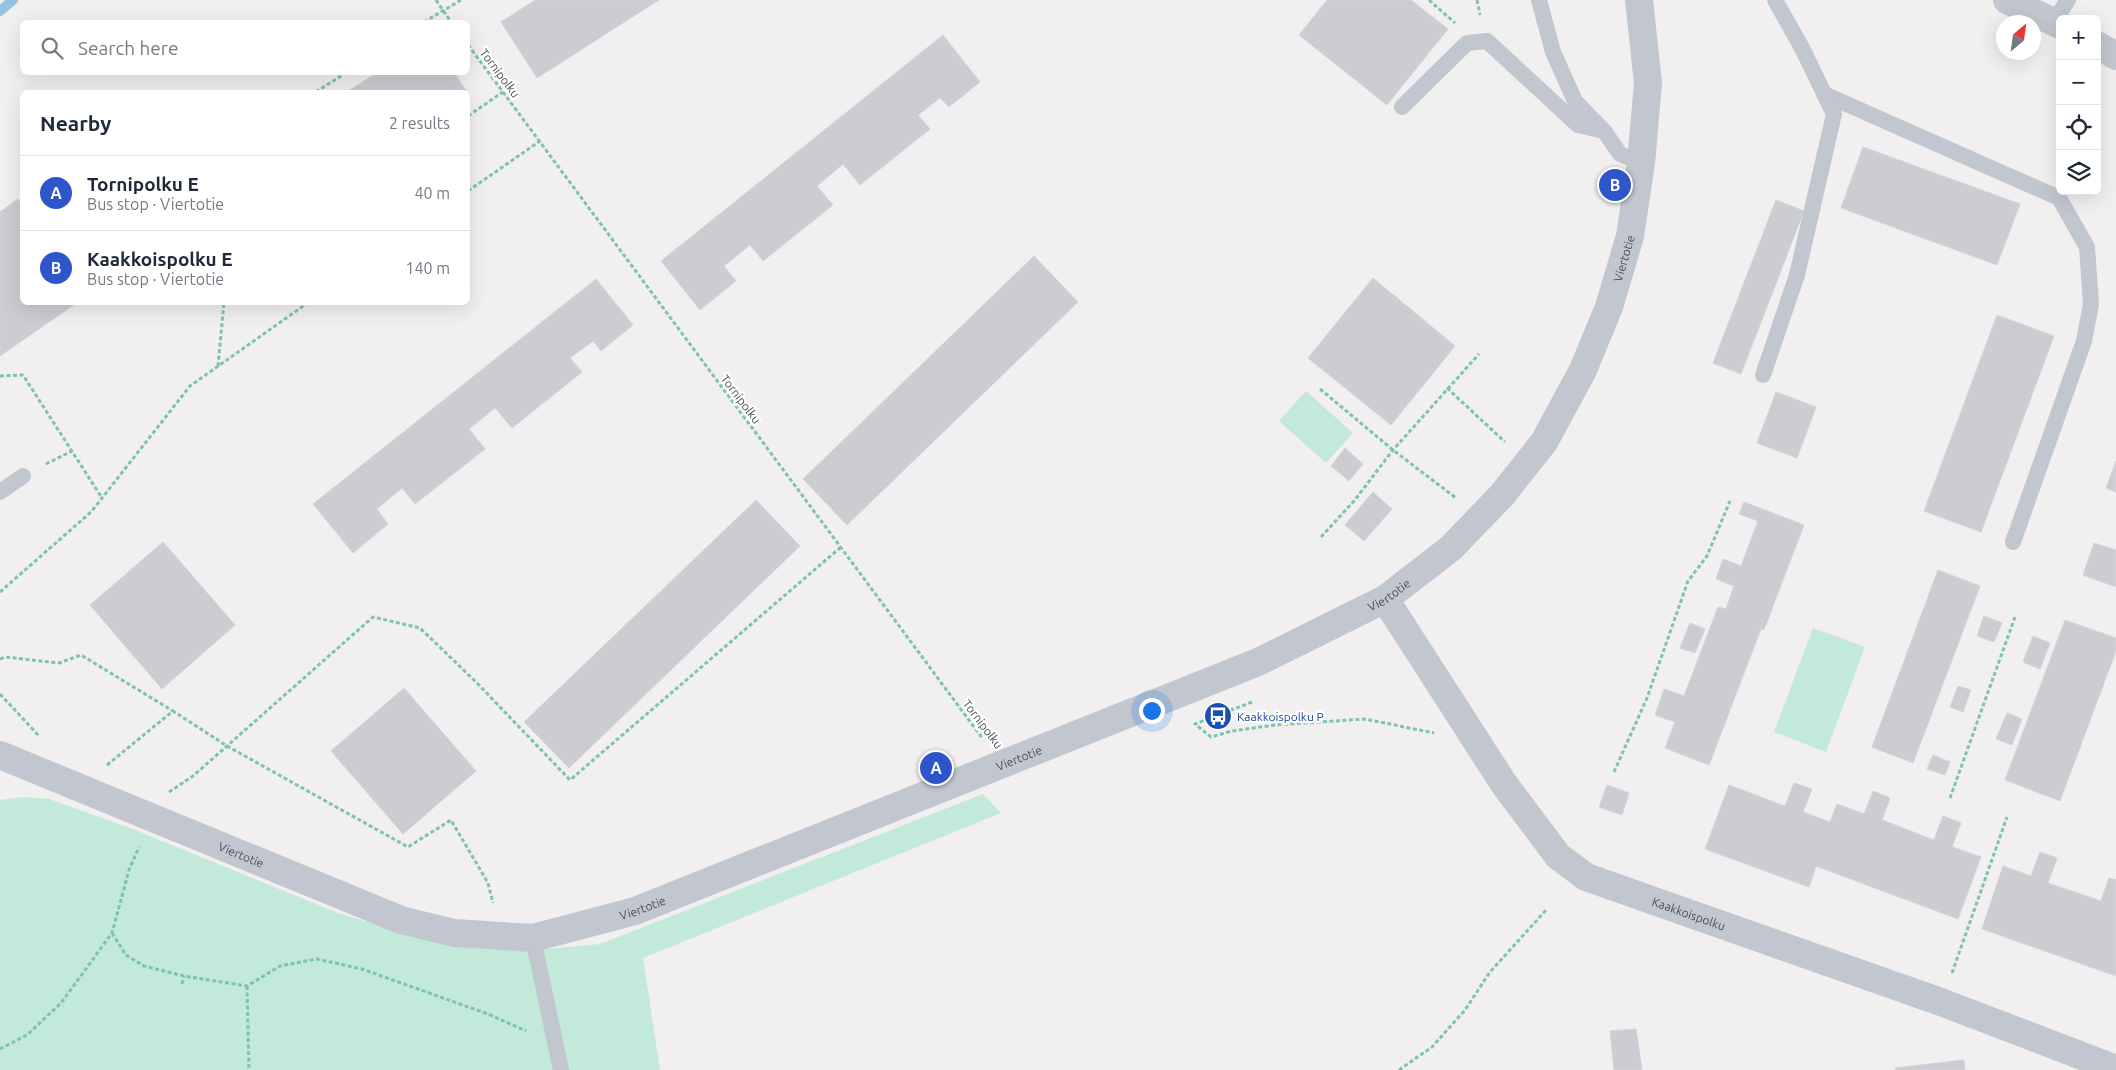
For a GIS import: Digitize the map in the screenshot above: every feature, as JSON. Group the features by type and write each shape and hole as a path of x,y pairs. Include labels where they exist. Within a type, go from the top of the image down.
{"street":[{"path":"2007,0 2060,15"},
{"name":"Viertotie","path":"0,755 401,920 454,933 533,938 635,911 993,769 1001,763 1258,662 1385,599 1451,548 1502,495 1544,442 1583,370 1608,307 1630,236 1641,162 1648,83 1641,1"},
{"path":"2101,47 2116,56"},
{"name":"Kaakkoispolku","path":"1385,599 1504,784 1558,856 1586,877 1941,1002 2116,1069"}],"lane":[{"path":"1539,0 1554,52 1575,100 1604,132 1620,154 1641,162"},
{"path":"1763,375 1797,275 1834,114 1802,48 1775,0"},
{"path":"1402,107 1467,43 1487,41 1578,125 1604,132"},
{"path":"1824,94 2059,198 2087,247 2091,304 2084,341 2014,542"},
{"path":"0,492 23,476"},
{"path":"533,938 561,1070"}],"path":[{"path":"436,0 450,20"},
{"path":"427,20 461,0"},
{"name":"Tornipolku","path":"470,47 1001,763"},
{"path":"319,90 342,75"},
{"path":"470,115 503,92"},
{"path":"470,191 540,141"},
{"path":"218,366 224,305"},
{"path":"0,592 91,512 190,386 305,305"},
{"path":"1321,536 1354,501 1393,450 1479,354"},
{"path":"0,376 23,375 102,498"},
{"path":"1447,388 1508,445"},
{"path":"1320,389 1393,450 1459,500"},
{"path":"1614,772 1647,698 1688,580 1707,556 1730,502"},
{"path":"174,798 165,794 193,776 373,617 420,628 476,682 570,780 841,548"},
{"path":"1950,798 2015,618"},
{"path":"0,659 6,657 59,663 81,655 227,746 408,847 452,820 488,883 495,909"},
{"path":"0,694 43,739"},
{"path":"1252,702 1195,724 1211,737 1232,731 1275,725 1364,719 1435,733"},
{"path":"101,770 173,711"},
{"path":"1941,1002 2007,817"},
{"path":"0,1050 27,1035 61,1003 112,933 129,870 140,844"},
{"path":"1399,1070 1432,1048 1466,1010 1490,972 1547,909"},
{"path":"112,933 126,955 144,966 184,976 247,986 280,966 317,959 362,969 488,1014 556,1045"},
{"path":"182,984 184,976"},
{"path":"247,986 249,1070"}],"green space":[{"path":"1306,391 1353,433 1326,463 1279,421"},
{"path":"1813,628 1865,647 1826,752 1774,732"},
{"path":"983,794 1001,813 643,958 660,1070 0,1070 0,800 24,797 49,799 130,828 338,913 452,947 526,951 600,944"}],"building":[{"path":"535,0 659,0 537,78 501,22"},
{"path":"1327,0 1411,0 1448,29 1387,105 1299,35"},
{"path":"943,35 980,82 949,107 940,98 918,115 930,129 860,185 843,164 817,186 833,205 763,261 750,245 724,266 736,281 700,310 661,261"},
{"path":"373,75 456,75 465,90 350,90"},
{"path":"1863,147 2020,204 1997,265 1841,208"},
{"path":"18,199 20,202 20,305 74,305 0,356 0,212"},
{"path":"1776,200 1804,211 1741,374 1713,363"},
{"path":"1034,256 1078,302 847,525 803,479"},
{"path":"1373,278 1455,346 1391,425 1308,358"},
{"path":"596,279 633,325 601,351 593,341 570,358 582,372 512,428 495,408 469,429 485,449 415,504 402,488 377,509 388,524 353,553 313,504"},
{"path":"1997,315 2054,336 1981,532 1924,511"},
{"path":"1776,392 1816,407 1797,458 1757,443"},
{"path":"1345,448 1363,464 1349,481 1331,466"},
{"path":"2116,461 2116,492 2106,488"},
{"path":"1373,492 1392,509 1364,541 1345,525"},
{"path":"756,500 800,546 569,768 524,722"},
{"path":"1744,502 1804,525 1764,630 1761,629 1709,765 1665,748 1675,722 1655,715 1664,689 1684,696 1718,607 1726,609 1734,586 1716,579 1723,559 1741,566 1758,521 1739,514"},
{"path":"163,542 235,625 162,689 90,605"},
{"path":"2094,543 2116,550 2116,587 2083,575"},
{"path":"1938,570 1980,586 1913,763 1872,747"},
{"path":"1984,616 2002,623 1994,642 1977,636"},
{"path":"2065,620 2116,638 2116,651 2060,801 2005,780"},
{"path":"1690,623 1705,629 1695,653 1680,648"},
{"path":"2033,636 2050,643 2040,669 2023,662"},
{"path":"1958,686 1971,690 1963,712 1950,707"},
{"path":"404,688 476,771 403,834 331,751"},
{"path":"2007,713 2022,719 2012,745 1996,739"},
{"path":"1933,755 1950,762 1945,775 1927,769"},
{"path":"1794,783 1812,789 1803,812 1830,822 1837,804 1864,814 1873,791 1890,798 1882,820 1934,840 1943,816 1961,823 1952,847 1981,857 1958,919 1816,866 1809,887 1705,849 1729,785 1785,806"},
{"path":"1607,785 1629,793 1622,815 1599,807"},
{"path":"2040,852 2057,858 2048,883 2101,901 2109,878 2116,880 2116,976 1982,929 2003,866 2031,876"},
{"path":"1636,1029 1642,1070 1614,1070 1610,1031"},
{"path":"1964,1060 1965,1070 1896,1070 1895,1068"}],"waterway":[{"path":"0,11 13,0"}],"place":[{"name":"Kaakkoispolku E","path":"1615,185"},
{"name":"Kaakkoispolku P","path":"1218,716"},
{"name":"Tornipolku E","path":"936,768"}]}
